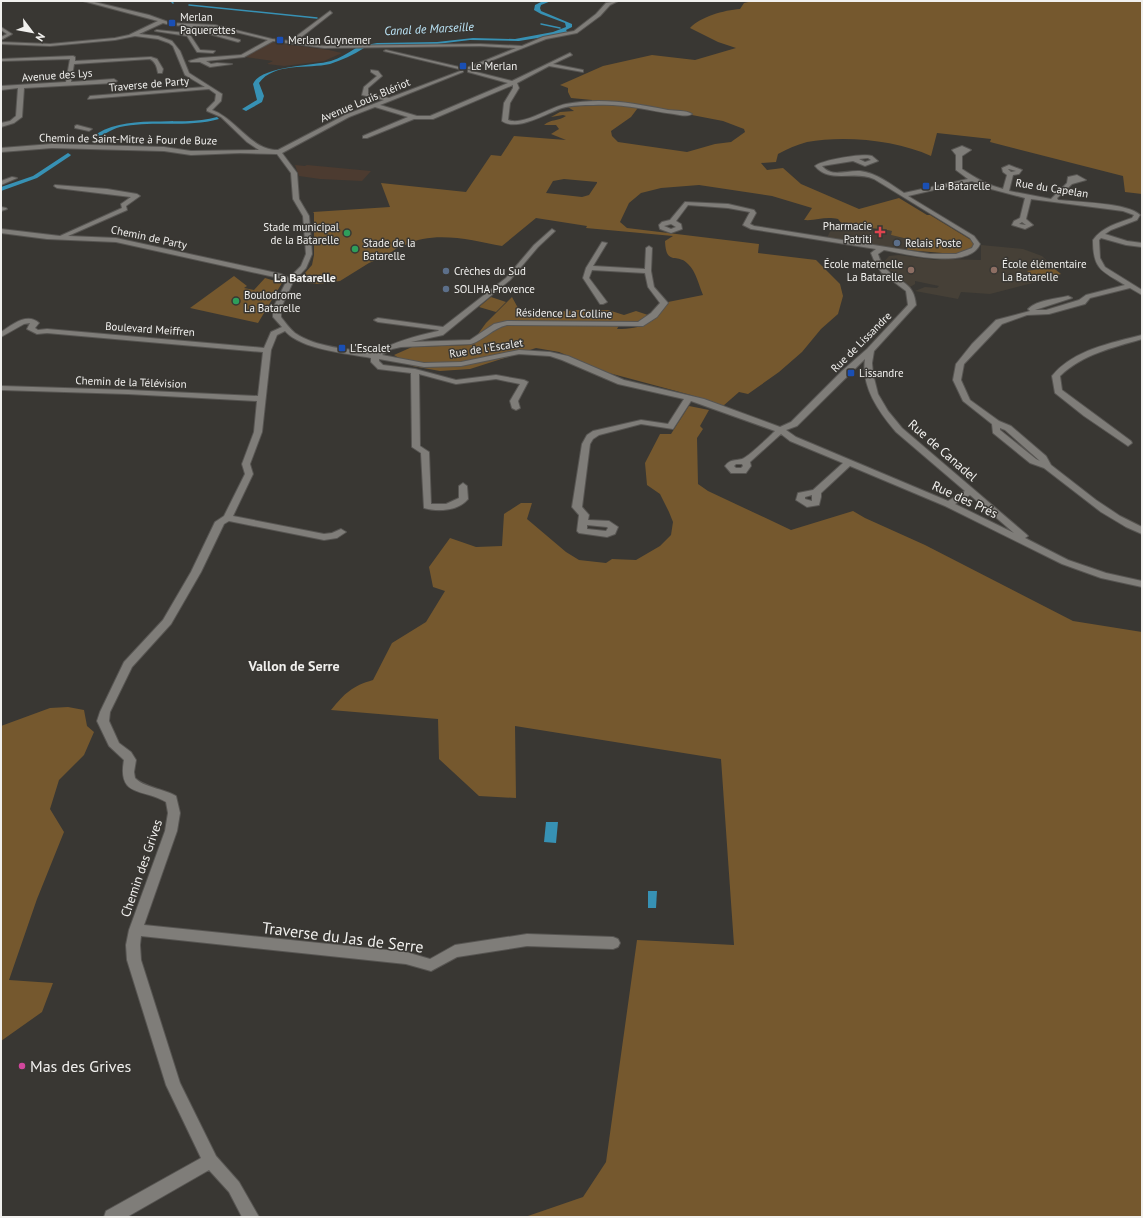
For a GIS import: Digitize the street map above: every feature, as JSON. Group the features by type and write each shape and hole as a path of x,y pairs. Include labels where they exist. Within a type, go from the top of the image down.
{"street":[{"path":"85,1 150,17 170,24"},
{"path":"369,47 460,70 470,68 546,38 576,31 598,16 606,6 616,1"},
{"path":"290,43 330,12"},
{"path":"131,13 131,15 142,17 151,24 215,26 272,40 324,47 474,45 523,47"},
{"path":"1,43 58,45 115,39 131,35 151,24 161,22"},
{"path":"191,25 189,36 199,51 213,52"},
{"path":"1,28 10,34 1,38"},
{"path":"200,30 238,41"},
{"path":"157,31 196,37"},
{"name":"Traverse de Party","path":"131,35 162,40 178,54 187,74 209,88"},
{"path":"202,36 214,35"},
{"path":"192,60 242,56 272,40"},
{"path":"375,105 413,117 431,118 513,83 570,54"},
{"path":"1,60 73,56 68,84"},
{"path":"72,63 151,58 155,60 161,69 160,72"},
{"path":"200,59 207,65"},
{"path":"549,65 581,71"},
{"path":"470,68 516,85 516,88 507,103 505,121 509,123 520,123 554,108 570,105 624,103 676,114 689,114"},
{"name":"Avenue Louis Blériot","path":"279,152 341,119 460,70"},
{"path":"373,71 380,76 366,88 365,95 390,99"},
{"name":"Avenue des Lys","path":"1,88 21,88 114,81"},
{"path":"1,125 12,122 19,117 21,88"},
{"path":"209,88 218,94 218,101 209,110 222,115 251,142 267,151"},
{"name":"Traverse de Party","path":"90,98 209,88"},
{"path":"365,137 413,117"},
{"path":"77,127 89,129"},
{"name":"Chemin de Saint-Mitre à Four de Buze","path":"1,150 52,146 164,149 191,153 279,152"},
{"path":"279,152 294,173 296,199 306,216 309,254 304,267 290,281"},
{"path":"959,155 959,170 970,180"},
{"path":"854,159 818,166 828,174 834,176 857,172 868,175 972,237 977,244 972,251 956,256 932,255 903,251 874,253 857,244"},
{"path":"1006,191 1010,174"},
{"path":"1,183 14,178"},
{"path":"902,195 970,180"},
{"name":"Rue du Capelan","path":"970,180 1028,197 1124,209 1133,212 1137,216 1135,219 1109,229 1100,235"},
{"path":"1056,201 1054,198 1070,183"},
{"path":"57,186 107,191 137,196 123,205 125,209 60,238"},
{"path":"1023,219 1028,197"},
{"path":"672,222 687,203 728,206 752,211 753,213 746,225 753,228 857,244 887,251"},
{"name":"Chemin de Party","path":"1,231 60,238 86,237 116,240 281,276 290,281"},
{"path":"516,408 514,401 524,382 496,377 456,382 415,372 381,367 375,362 375,356 384,349 401,345 411,339 437,334 508,279 536,246 552,231"},
{"path":"1142,245 1126,243 1100,235 1096,240 1097,258 1102,268 1142,293"},
{"path":"603,302 586,278 589,268 604,243"},
{"path":"1126,243 1135,249 1142,250"},
{"name":"Résidence La Colline","path":"401,345 471,342 480,338 491,327 507,323 640,324 654,315 664,303 651,287 648,271 649,248"},
{"path":"878,262 887,251"},
{"name":"Rue de Lissandre","path":"745,461 780,430 794,424 845,373 870,351 912,305 913,298 908,289 882,270 874,253"},
{"path":"589,268 648,271"},
{"name":"Chemin des Grives","path":"251,1217 234,1188 211,1161 178,1098 158,1042 134,960 133,945 136,930 171,831 172,799 163,793 136,788 132,784 126,771 130,760 127,755 115,746 103,721 105,712 128,665 167,622 196,572 220,522 228,518 249,474 246,464 258,432 270,329 279,321 277,308 290,281"},
{"path":"1130,286 1088,296 1082,302 1053,310 1026,313 999,322 975,346 960,364 958,380 967,401 996,423 996,431 1033,461 1047,466 1107,512 1126,525 1142,531"},
{"path":"378,320 444,329"},
{"name":"Boulevard Meiffren","path":"1,335 26,321 34,322 31,329 33,331 268,347"},
{"path":"268,347 277,331 285,328 279,321"},
{"name":"Rue de l'Escalet","path":"285,328 292,334 312,344 424,365 461,364 519,352 534,352 565,358 621,382 688,398 722,408 780,430"},
{"path":"1128,443 1081,410 1058,391 1056,376 1065,366 1081,356 1094,350 1142,336"},
{"name":"Rue de Canadel","path":"870,351 867,364 871,384 882,410 899,430 1036,547"},
{"path":"415,372 416,447 425,452 427,506 434,508 449,507 459,502 464,499 463,486"},
{"name":"Chemin de la Télévision","path":"1,388 128,392 261,399"},
{"path":"583,522 584,515 577,507 586,444 590,437 596,433 641,422 670,427 688,398"},
{"name":"Rue des Prés","path":"780,430 793,439 948,504 1081,569 1111,578 1142,584"},
{"path":"816,492 849,462"},
{"path":"948,504 971,491"},
{"path":"228,518 324,537 334,536 341,532"},
{"name":"Traverse du Jas de Serre","path":"136,930 406,958 431,965 455,951 527,940 614,943"},
{"path":"112,1217 211,1161"}],"shaded area":[{"path":"753,1 1142,1 1142,194 1125,192 1123,176 990,142 991,139 937,133 931,156 902,146 887,143 870,140 837,139 803,143 778,154 776,162 761,163 767,170 783,168 801,184 859,209 899,198 971,240 974,245 972,249 954,254 907,250 907,248 915,246 916,243 912,240 891,235 892,231 842,224 838,219 833,218 804,220 812,208 772,196 699,185 661,188 641,193 629,203 620,222 627,228 759,244 758,253 816,260 840,284 843,296 838,314 821,329 802,352 779,372 748,394 739,392 723,406 691,395 609,373 559,352 536,348 470,369 440,371 412,366 394,355 412,347 470,345 486,323 512,297 518,308 528,315 577,310 608,310 624,315 636,311 648,315 637,322 621,322 617,329 641,326 652,320 668,302 703,295 691,267 684,261 670,257 667,254 665,241 673,236 586,228 587,226 536,218 502,246 466,239 441,237 416,240 405,245 404,243 386,256 369,263 340,281 318,284 297,282 312,265 314,255 313,212 390,207 381,183 466,192 491,155 501,156 514,136 566,140 551,134 559,129 556,125 544,125 566,116 551,117 560,112 574,111 568,107 592,105 592,100 571,98 568,88 560,85 603,66 652,55 695,60 736,48 718,42 690,28 706,17 740,9 744,3","holes":["640,105 723,121 744,129 745,132 731,142 715,144 687,152 618,142 612,136 611,131 631,117","564,179 597,182 597,183 589,195 582,197 546,193 553,181"]},
{"path":"269,42 342,53 324,61 284,66 267,64 273,61 245,57"},
{"path":"295,165 371,171 362,181 320,179 299,176"},
{"path":"852,224 893,231 891,235 912,240 917,243 916,246 907,248 907,250 827,238 833,225"},
{"name":"École élémentaire La Batarelle","path":"981,245 1023,249 1042,256 1061,274 1056,277 990,294 961,292 958,299 915,291 925,287 937,288 939,286 915,281 915,284 910,287 884,266 883,263 889,256 899,255 935,260 981,260"},
{"path":"1052,267 1061,274 1036,278 1027,271"},
{"name":"Boulodrome La Batarelle","path":"234,276 247,286 244,288 254,290 265,278 282,283 258,323 190,308"},
{"path":"491,297 506,302 496,312 479,307"},
{"path":"689,406 709,410 700,426 703,429 697,438 698,484 708,491 791,530 853,511 865,518 925,545 1073,621 1142,632 1142,1217 525,1217 583,1197 606,1162 637,940 734,945 721,759 515,726 516,798 479,796 439,759 438,719 331,710 349,691 373,680 392,643 426,622 445,591 433,587 429,567 450,538 476,547 502,546 504,514 521,503 532,503 527,519 566,552 579,560 606,563 612,559 636,560 660,546 671,535 673,522 660,494 647,485 645,463 660,434 671,434"},
{"path":"68,707 84,710 87,726 94,732 84,755 59,780 50,809 64,832 37,899 9,980 53,983 42,1012 1,1041 1,726 50,708"}],"water":[{"path":"543,1 551,1 541,5 541,11 572,24 572,27 566,30 568,33 519,41 470,40 437,44 361,46 377,43 437,42 473,38 515,39 553,32 566,27 565,23 534,10 535,5"},
{"path":"356,48 364,48 330,64 282,69 323,63 331,61"},
{"path":"282,69 265,76 259,83 264,96 262,102 246,111 242,109 257,100 253,84 258,78"},
{"path":"217,117 219,119 207,122 182,124 144,124 120,127 98,137 91,138 104,130 135,122 186,121"},
{"path":"546,822 558,822 556,843 544,842"},
{"path":"648,891 657,891 656,908 648,908"}],"waterway":[{"path":"189,5 317,18"},
{"path":"541,24 560,28"},
{"name":"Canal de Marseille","path":"1,189 35,177 68,155"}],"place":[{"name":"Merlan Paquerettes","path":"172,23"},
{"name":"Merlan Guynemer","path":"280,40"},
{"name":"Le Merlan","path":"463,66"},
{"name":"La Batarelle","path":"926,186"},
{"name":"Pharmacie Patriti","path":"880,232"},
{"name":"Stade municipal de la Batarelle","path":"347,233"},
{"name":"Relais Poste","path":"897,243"},
{"name":"Stade de la Batarelle","path":"355,249"},
{"name":"École maternelle La Batarelle","path":"911,270"},
{"name":"École élémentaire La Batarelle","path":"994,270"},
{"name":"Crèches du Sud","path":"446,271"},
{"name":"SOLIHA Provence","path":"446,289"},
{"name":"Boulodrome La Batarelle","path":"236,301"},
{"name":"L'Escalet","path":"342,348"},
{"name":"Lissandre","path":"851,373"},
{"name":"Mas des Grives","path":"22,1066"}],"district":[{"name":"La Batarelle","path":"305,278"},
{"name":"Vallon de Serre","path":"294,666"}]}
